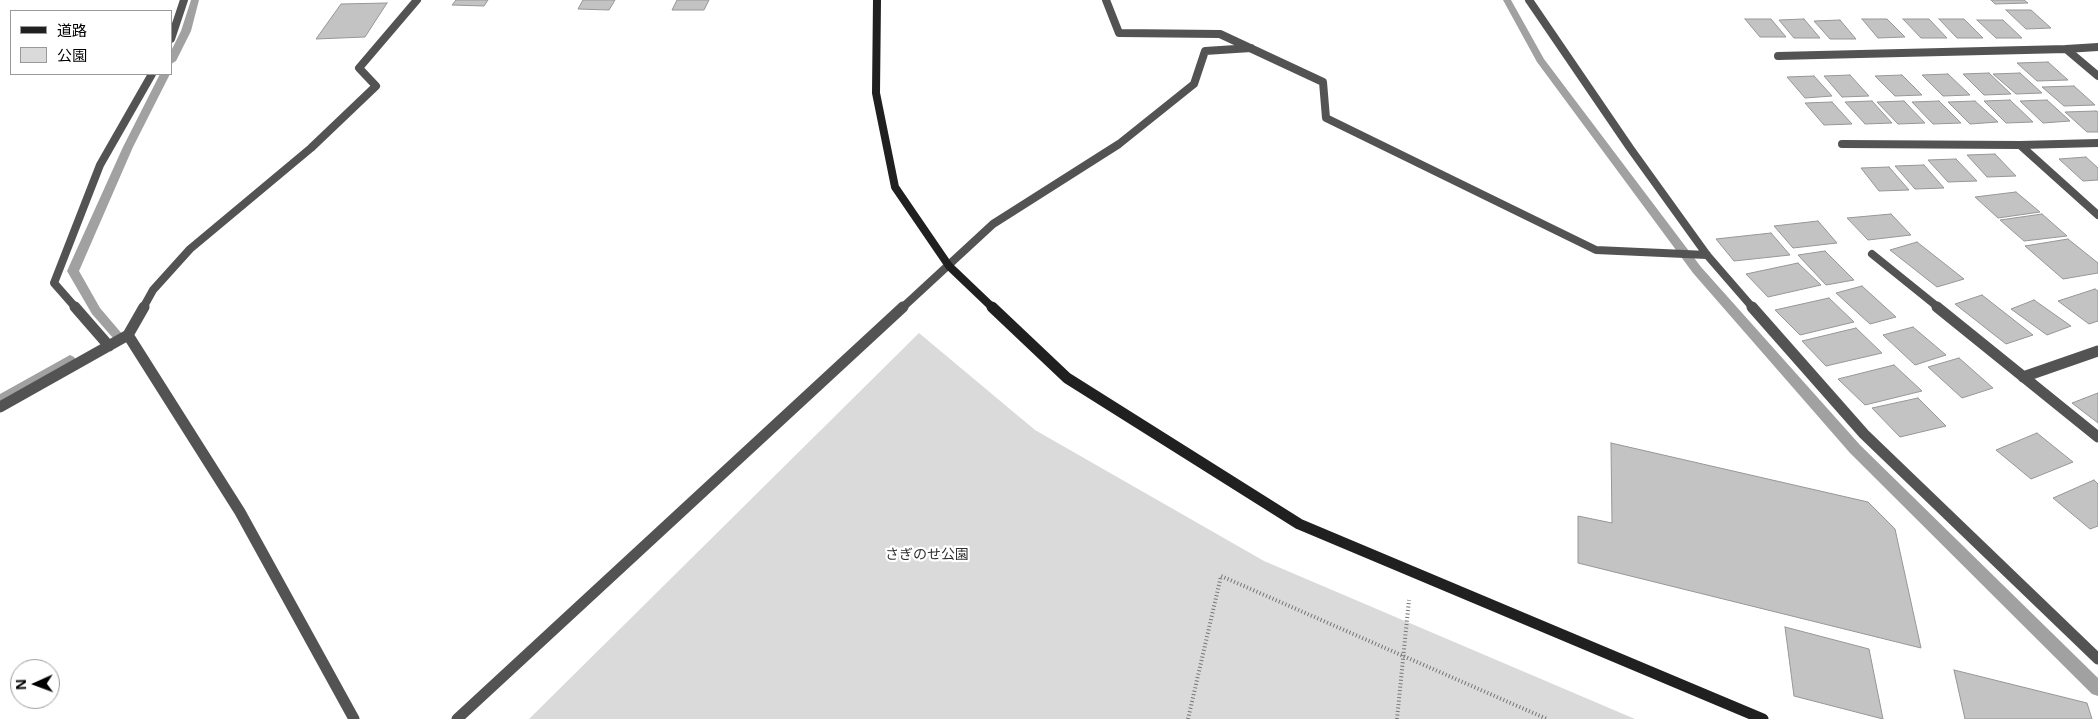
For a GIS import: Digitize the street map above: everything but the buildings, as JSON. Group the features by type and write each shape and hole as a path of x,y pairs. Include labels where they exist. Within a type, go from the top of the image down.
{"street":[{"path":"172,36 184,0"},
{"path":"0,407 128,335 153,290 190,249 311,148 376,86 359,68 417,0"},
{"path":"877,0 876,93 895,187 949,266 1067,378 1299,524 1763,719"},
{"path":"1106,0 1119,33 1220,34 1323,82 1326,118 1596,250 1707,255"},
{"path":"1528,0 1630,148 1707,255 1864,434 2098,660"},
{"path":"1778,56 2098,47"},
{"path":"457,719 993,224 1119,144 1194,84 1204,50 1251,48"},
{"path":"2066,48 2098,76"},
{"path":"109,346 54,283 100,165 151,75"},
{"path":"1842,144 2098,143"},
{"path":"2020,144 2098,215"},
{"path":"1872,254 2098,437"},
{"path":"128,335 240,512 354,719"},
{"path":"2023,376 2098,351"}],"path":[{"path":"1188,719 1221,576 1547,719"},
{"path":"1397,719 1409,598"}],"green space":[{"name":"さぎのせ公園","path":"919,333 1035,430 1264,561 1635,719 529,719"}],"waterway":[{"path":"172,59 186,31 195,0"},
{"path":"1507,0 1540,60 1697,270 1855,449 2098,689"},
{"path":"117,335 96,311 73,271 128,147 164,75"},
{"path":"0,400 70,360"}]}
